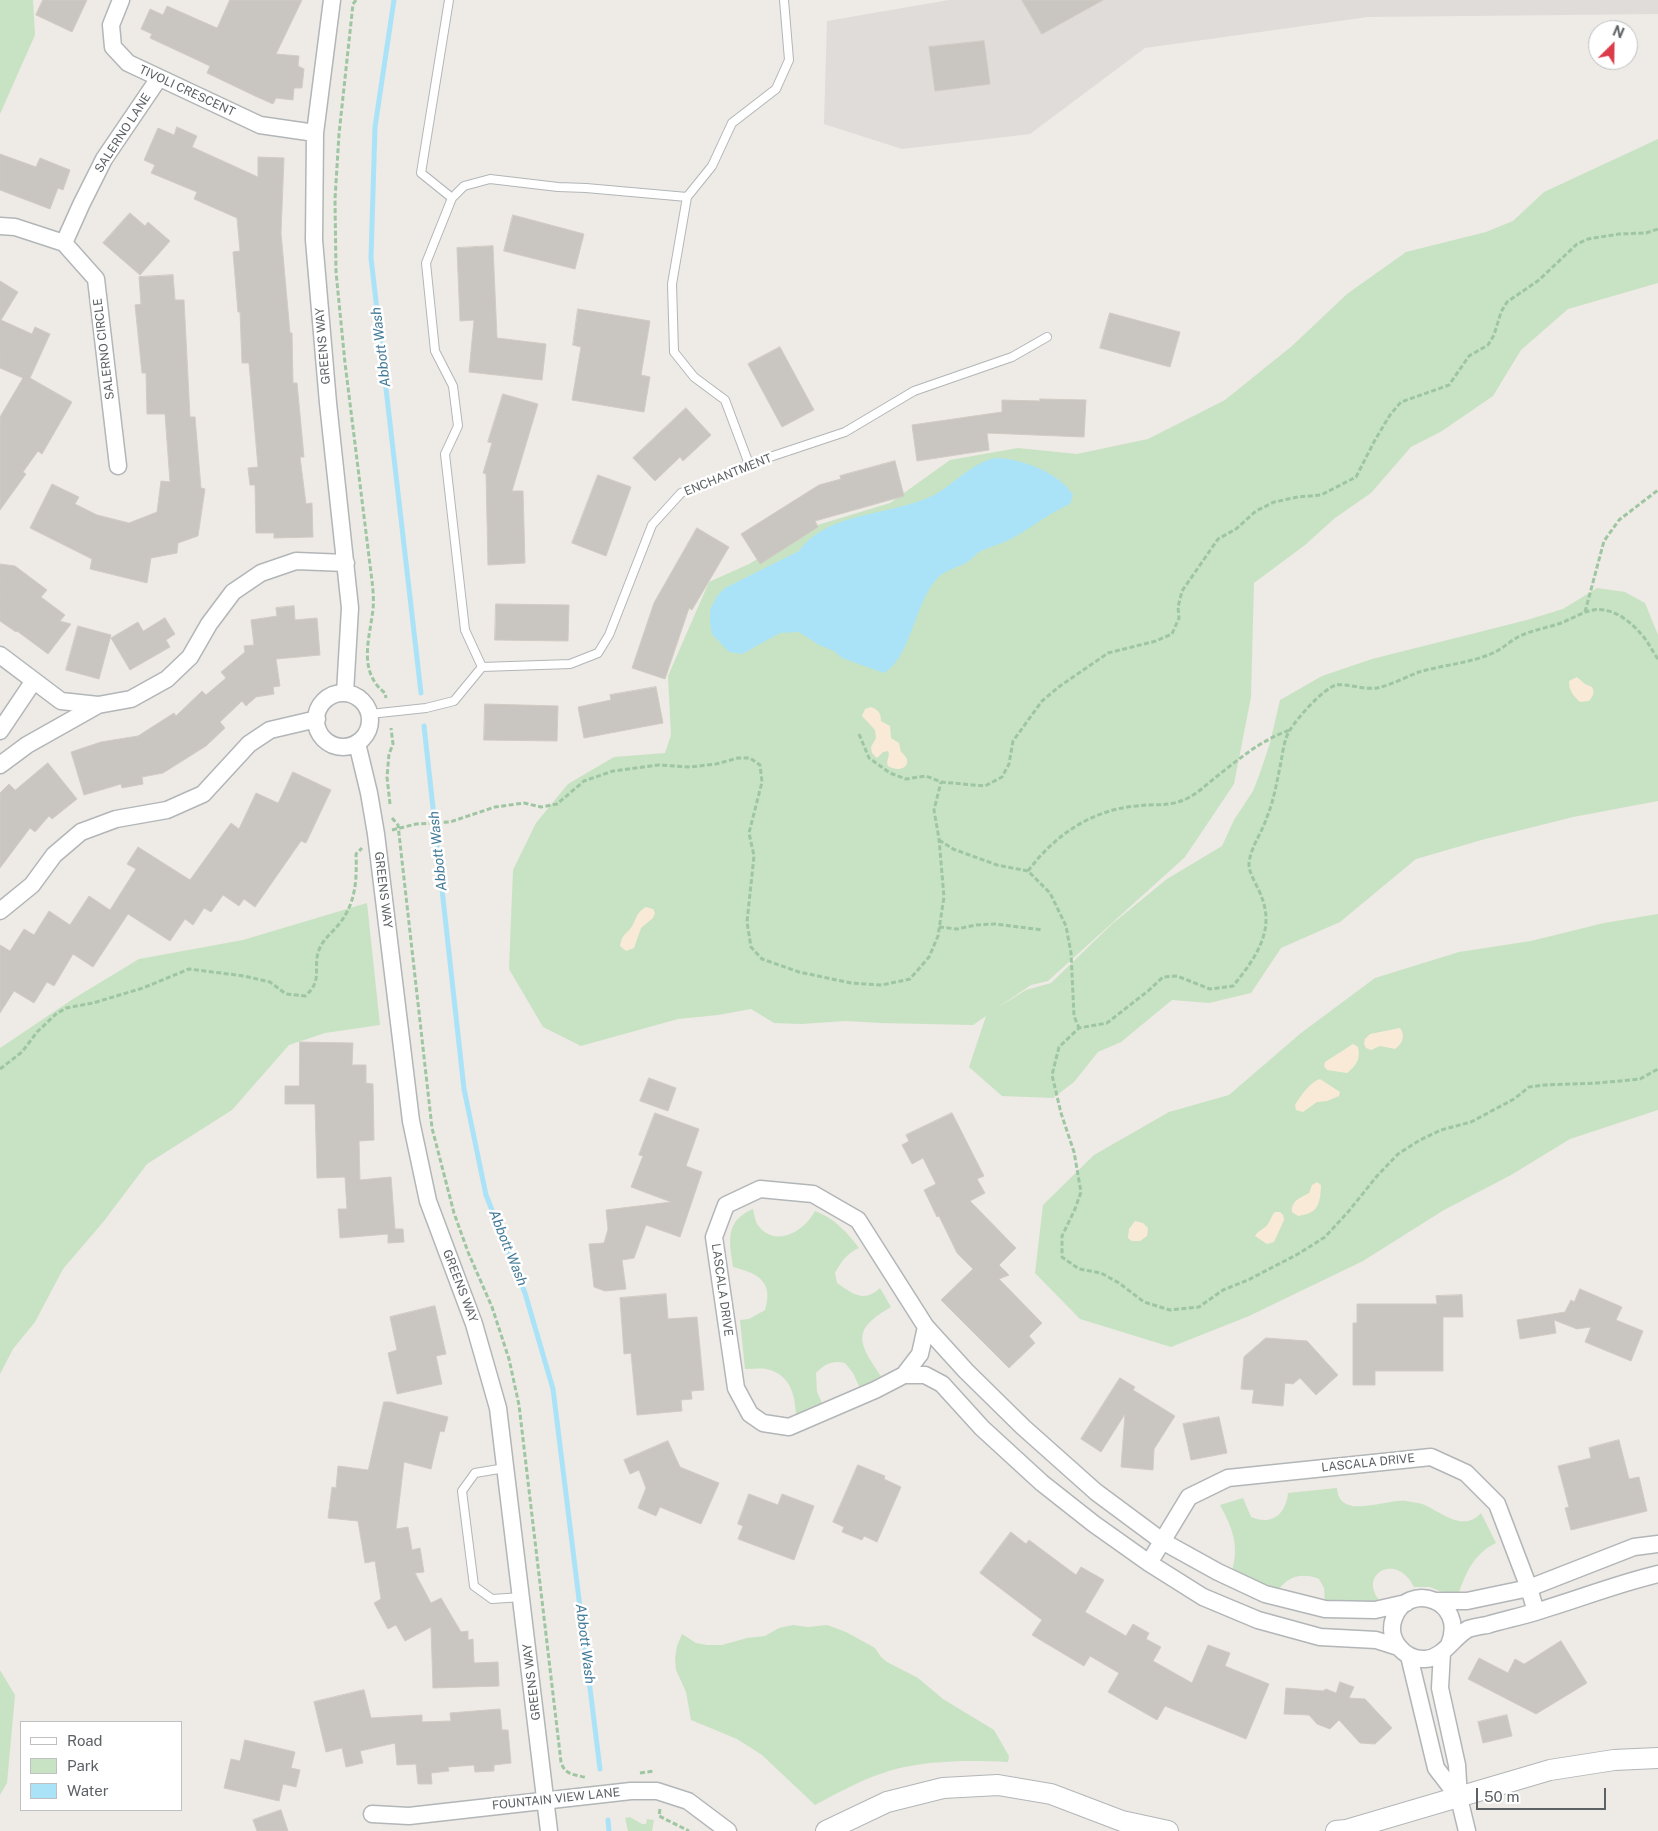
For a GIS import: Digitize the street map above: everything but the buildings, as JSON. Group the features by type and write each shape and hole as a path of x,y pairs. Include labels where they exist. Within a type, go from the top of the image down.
{"street":[{"name":"TIVOLI CRESCENT","path":"121,0 111,25 113,47 128,63 260,125 315,132"},
{"name":"GREENS WAY","path":"332,0 315,132 314,240 328,403 350,608 345,693"},
{"name":"SALERNO LANE","path":"64,244 81,204 104,159 159,78"},
{"path":"0,226 15,228 64,244"},
{"name":"SALERNO CIRCLE","path":"64,244 96,279 118,466"},
{"path":"0,655 33,682 61,701 98,705 131,699 168,679 190,657 209,624 233,592 260,573 296,561 346,563"},
{"path":"0,731 33,682"},
{"path":"345,693 354,695 361,700 367,706 370,714 368,730 363,737 357,743 341,746 326,740 321,734 317,719 318,710 329,697 345,693"},
{"path":"0,765 27,745 98,705"},
{"path":"0,911 32,885 54,855 81,832 116,819 167,810 202,794 256,739 270,730 317,719"},
{"name":"GREENS WAY","path":"357,743 369,793 376,834 411,1120 426,1192 477,1334 498,1408 549,1831"},
{"name":"LASCALA DRIVE","path":"926,1327 920,1354 904,1375 875,1390 789,1427 763,1423 750,1414 736,1388 714,1237 726,1205 760,1189 814,1194 858,1220 926,1327 966,1370 1023,1427 1096,1492 1162,1541 1218,1572 1265,1594 1325,1609 1375,1610 1406,1603"},
{"path":"904,1375 925,1375 942,1384 982,1428 1042,1483 1094,1524 1203,1598 1258,1620 1320,1637 1376,1640 1426,1659 1445,1649 1468,1630 1536,1612 1627,1581 1658,1574"},
{"name":"LASCALA DRIVE","path":"1149,1563 1189,1497 1228,1478 1431,1457 1466,1473 1497,1504 1529,1588 1536,1612"},
{"path":"1459,1798 1436,1768 1404,1652 1394,1638 1392,1628 1394,1618 1399,1610 1406,1603 1416,1598 1436,1601 1467,1601 1529,1588 1634,1547 1658,1544"},
{"path":"1436,1601 1450,1615 1453,1625 1453,1635 1445,1649 1440,1688 1457,1765 1459,1798 1467,1831"},
{"path":"1336,1831 1346,1830 1459,1798 1550,1770 1614,1760 1658,1758"},
{"path":"826,1831 886,1802 943,1788 998,1786 1051,1794 1122,1821 1168,1831"},
{"name":"FOUNTAIN VIEW LANE","path":"372,1814 409,1816 631,1791 657,1791 688,1802 728,1831"}],"lane":[{"path":"449,0 422,173 452,198"},
{"path":"749,464 725,400 694,377 674,352 672,284 687,197 712,166 732,123 776,89 789,60 784,0"},
{"path":"370,714 426,708 454,701 482,667 465,630 445,454 458,426 453,386 435,351 426,263 452,198 464,186 490,178 558,188 586,188 687,197"},
{"name":"ENCHANTMENT","path":"482,667 570,664 598,653 609,635 652,525 681,493 749,464 845,432 914,391 1012,357 1047,336"},
{"path":"505,1468 475,1473 462,1491 474,1586 492,1598 522,1597"}],"path":[{"path":"356,0 353,4 339,134 335,199 336,272 345,364 372,581 374,608 366,657 372,678 385,693 386,698"},
{"path":"859,734 869,758 890,773 906,780 926,776 941,782 985,786 1002,777 1009,764 1013,741 1042,701 1060,686 1108,653 1156,641 1172,634 1178,618 1178,607 1182,591 1218,539 1236,529 1256,510 1274,502 1298,496 1321,495 1356,477 1390,415 1401,402 1450,385 1469,356 1488,345 1494,336 1501,312 1507,302 1539,280 1576,244 1588,239 1619,234 1646,233 1658,229"},
{"path":"1585,612 1604,541 1619,520 1658,490"},
{"path":"1658,659 1642,634 1623,618 1603,610 1585,612 1562,623 1536,630 1517,638 1493,653 1419,672 1378,688 1336,685 1324,693 1290,730 1285,743 1267,818 1252,849 1249,865 1263,899 1267,915 1266,931 1258,953 1247,968 1233,986 1210,989 1177,976 1163,977 1107,1023 1079,1028 1059,1047 1052,1075 1061,1112 1074,1152 1081,1192 1062,1236 1062,1257 1079,1269 1102,1273 1119,1282 1144,1302 1170,1310 1199,1307 1223,1290 1248,1280 1290,1258 1324,1237 1398,1154 1434,1133 1471,1122 1514,1099 1529,1087 1640,1079 1658,1069"},
{"path":"391,728 393,744 389,754 388,789 392,820 398,825 432,1128 454,1213 468,1252 492,1307 509,1359 519,1405 561,1762 563,1769 568,1774 586,1778 596,1777"},
{"path":"1028,871 1041,853 1082,822 1106,811 1136,806 1167,806 1189,798 1250,750 1278,734 1290,730"},
{"path":"0,1069 22,1052 37,1032 56,1014 66,1008 93,1003 143,988 189,969 244,976 270,982 286,994 305,996 314,989 318,953 323,941 340,923 352,904 357,880 356,854 376,834 416,824 450,822 495,807 524,803 541,807 557,804 584,781 612,771 658,765 690,767 716,764 738,758 750,758 760,765 762,782 749,833 754,856 748,922 750,947 762,959 799,972 851,983 882,985 910,979 929,957 939,927 944,897 939,839 934,810 941,782"},
{"path":"939,839 953,849 997,865 1028,871 1050,893 1066,926 1071,953 1074,1016 1079,1028"},
{"path":"939,927 957,929 995,924 1043,930"},
{"path":"634,1774 654,1771"},
{"path":"660,1809 659,1816 689,1831"}],"shaded area":[{"path":"949,0 1658,0 1658,14 1368,17 1145,48 1030,134 902,149 824,124 827,21"}],"green space":[{"path":"0,0 33,0 35,35 0,114"},
{"path":"1658,139 1658,283 1568,309 1521,350 1493,396 1442,431 1411,447 1371,493 1335,518 1305,545 1254,583 1251,697 1234,784 1185,857 1048,981 1031,985 997,1008 1026,990 1051,983 1112,924 1167,879 1222,846 1234,820 1253,791 1270,743 1280,700 1322,676 1372,659 1527,620 1563,609 1597,588 1625,592 1645,603 1658,635 1658,801 1573,817 1416,859 1340,922 1281,948 1251,993 1209,1003 1172,1000 1121,1042 1098,1052 1074,1082 1053,1098 1002,1096 969,1067 986,1016 973,1025 845,1021 802,1024 774,1023 751,1009 678,1019 581,1046 543,1027 509,969 513,870 536,823 568,784 614,757 665,753 671,735 668,676 709,582 749,564 811,527 890,503 950,460 1018,448 1077,454 1148,439 1225,400 1292,346 1347,294 1406,252 1486,232 1513,221 1544,192"},
{"path":"367,903 380,1025 325,1033 289,1045 232,1110 147,1164 104,1221 63,1269 35,1322 13,1349 0,1374 0,1048 73,999 139,959 243,940"},
{"path":"1658,914 1658,1110 1570,1139 1511,1175 1444,1210 1363,1261 1249,1316 1171,1347 1080,1319 1035,1273 1043,1205 1094,1155 1169,1112 1229,1095 1301,1033 1375,978 1459,952 1531,941 1604,923"},
{"path":"753,1209 757,1224 764,1231 772,1235 788,1235 796,1231 810,1219 815,1211 834,1222 845,1231 859,1248 848,1255 840,1265 835,1273 837,1283 848,1291 864,1296 874,1293 880,1288 891,1307 869,1323 862,1337 867,1354 881,1376 860,1388 853,1373 845,1363 836,1362 822,1367 816,1373 817,1392 823,1405 796,1415 790,1386 781,1375 766,1369 745,1369 740,1320 749,1319 765,1310 767,1292 765,1285 756,1276 733,1267 730,1240 733,1226 738,1219"},
{"path":"1337,1488 1340,1498 1346,1504 1354,1506 1406,1501 1425,1505 1453,1520 1461,1521 1468,1521 1481,1513 1496,1543 1481,1553 1470,1566 1457,1598 1430,1587 1414,1587 1400,1571 1392,1569 1385,1569 1379,1572 1374,1578 1375,1594 1382,1604 1325,1603 1324,1588 1319,1579 1313,1577 1301,1576 1290,1579 1277,1592 1231,1574 1235,1555 1234,1538 1220,1505 1243,1498 1251,1517 1265,1520 1277,1516 1281,1512 1288,1493"},
{"path":"793,1625 808,1627 827,1625 846,1632 875,1648 887,1662 918,1678 943,1699 994,1730 1009,1756 1008,1762 948,1762 903,1767 860,1782 815,1805 762,1755 737,1739 691,1720 686,1692 676,1670 677,1646 682,1634 696,1643 722,1645 747,1638 765,1636 779,1628"},
{"path":"0,1670 15,1695 7,1783 0,1795"},
{"path":"630,1817 642,1824 646,1824 647,1819 654,1820 652,1831 628,1831 625,1818"}],"sand":[{"path":"1577,677 1592,687 1593,694 1589,701 1580,702 1573,695 1569,681"},
{"path":"871,707 879,712 881,721 890,726 891,738 899,743 901,752 907,760 907,763 902,768 898,769 888,766 888,751 883,752 877,758 872,753 871,747 876,738 875,730 862,716 865,709"},
{"path":"646,907 653,909 655,913 653,918 641,928 634,948 626,951 620,946 623,937 632,926 639,912"},
{"path":"1400,1028 1403,1034 1402,1040 1395,1049 1380,1046 1371,1050 1366,1048 1364,1044 1365,1039 1370,1034"},
{"path":"1353,1044 1358,1047 1359,1055 1353,1068 1347,1073 1327,1070 1324,1066 1325,1062"},
{"path":"1320,1079 1340,1092 1339,1096 1327,1101 1317,1102 1303,1112 1296,1110 1295,1105 1303,1093 1309,1086"},
{"path":"1317,1182 1321,1185 1321,1192 1319,1202 1314,1210 1305,1215 1298,1216 1292,1212 1295,1202 1309,1193 1312,1185"},
{"path":"1275,1212 1280,1212 1284,1220 1274,1242 1267,1244 1255,1236 1266,1226"},
{"path":"1135,1221 1143,1223 1148,1228 1147,1236 1140,1241 1132,1241 1128,1238 1129,1229"}],"water":[{"path":"995,458 1028,464 1059,480 1073,495 1070,504 1011,539 979,552 966,563 941,575 928,591 900,656 893,666 884,673 842,658 834,651 819,645 799,632 780,633 742,654 729,652 712,634 710,610 717,596 725,588 799,551 811,538 826,528 843,521 917,502 934,495 971,469"}],"waterway":[{"name":"Abbott Wash","path":"394,0 375,127 371,258 421,693"},
{"name":"Abbott Wash","path":"424,726 464,1089 486,1195 525,1293 553,1389 600,1769"},
{"name":"Abbott Wash","path":"608,1820 609,1831"}]}
